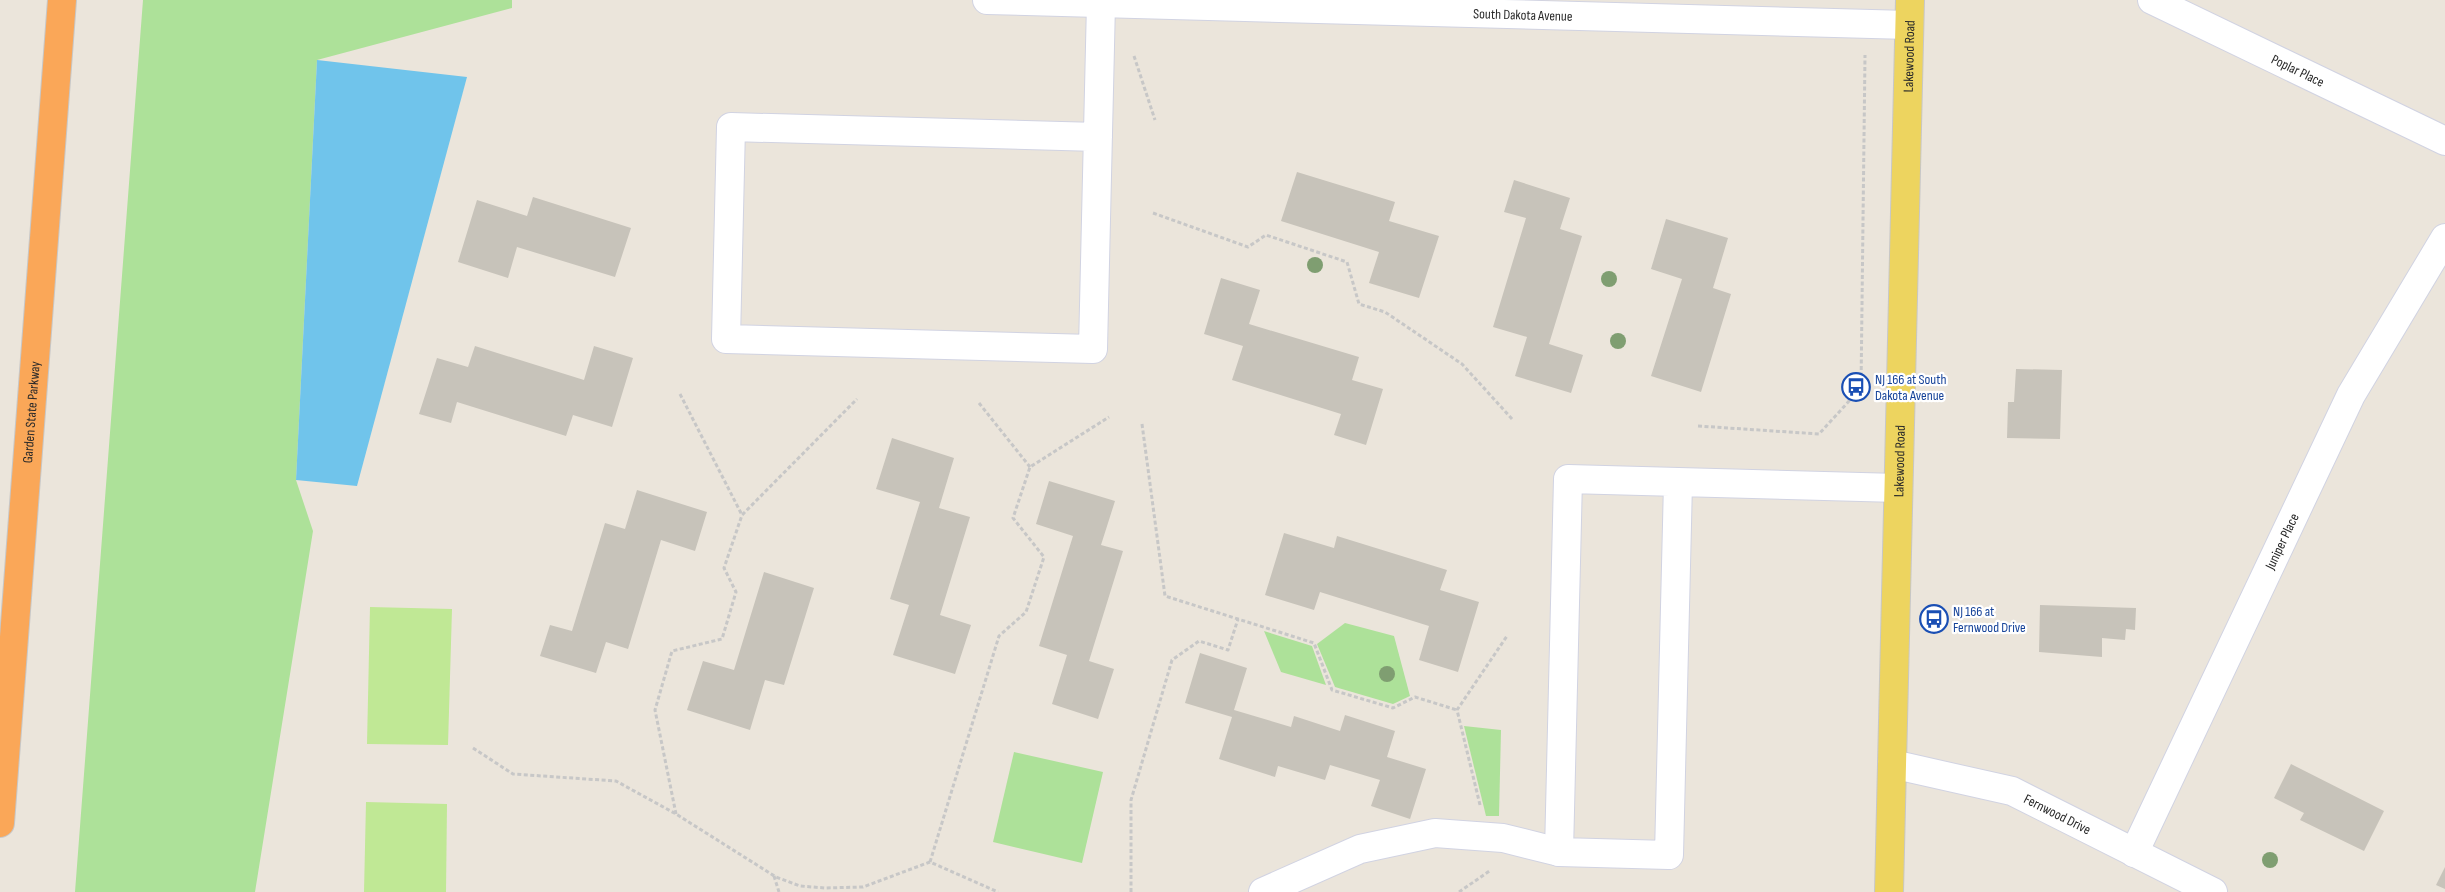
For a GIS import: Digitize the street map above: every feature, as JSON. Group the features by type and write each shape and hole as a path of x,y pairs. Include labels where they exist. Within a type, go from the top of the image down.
{"highway":[{"name":"Garden State Parkway","path":"0,823 62,0"}],"main road":[{"name":"Lakewood Road","path":"1889,892 1909,12"}],"street":[{"name":"South Dakota Avenue","path":"987,0 1909,12"},
{"name":"Poplar Place","path":"2152,0 2445,141"},
{"path":"1098,137 731,127 726,339 1093,349 1098,137 1115,2"},
{"name":"Juniper Place","path":"2134,853 2351,395 2445,238"},
{"path":"1559,852 1568,479 1898,488"},
{"path":"1263,892 1360,849 1435,833 1502,838 1559,852 1669,855 1678,483"},
{"name":"Fernwood Drive","path":"1892,764 2012,791 2213,892"}],"path":[{"path":"1698,426 1819,434 1861,388 1865,54"},
{"path":"1134,55 1155,120"},
{"path":"1153,213 1248,247 1266,235 1347,262 1359,304 1385,312 1462,364 1512,420"},
{"path":"680,394 742,515"},
{"path":"676,814 655,710 672,651 722,639 736,592 724,568 742,515 857,399"},
{"path":"979,403 1030,468"},
{"path":"930,862 999,636 1026,612 1044,556 1013,518 1030,468 1109,417"},
{"path":"1142,424 1165,596 1314,643 1332,690 1393,708 1415,697 1457,710"},
{"path":"1131,892 1131,800 1172,660 1199,641 1228,650 1238,619"},
{"path":"1502,838 1482,816 1457,710 1507,636"},
{"path":"473,748 513,774 616,781 676,814 774,875 800,886 825,888 863,887 930,862 998,892"},
{"path":"1459,892 1495,868"},
{"path":"774,875 778,892"},
{"path":"823,892 825,888"}],"green space":[{"path":"143,0 512,0 512,8 317,60 296,480 313,531 255,892 75,892"},
{"path":"370,607 452,609 448,745 367,744"},
{"path":"1345,623 1394,636 1410,696 1393,704 1335,687 1317,644"},
{"path":"1264,631 1312,646 1326,685 1281,672"},
{"path":"1464,726 1501,730 1499,816 1486,816"},
{"path":"1014,752 1103,772 1082,863 993,842"},
{"path":"366,802 447,804 446,892 364,892"}],"water":[{"path":"317,60 467,77 357,486 296,480"}],"building":[{"path":"1297,172 1395,202 1389,221 1439,236 1419,298 1369,283 1379,252 1281,221"},
{"path":"1514,180 1570,198 1560,229 1582,236 1549,344 1583,355 1571,393 1515,376 1527,337 1493,327 1526,218 1504,212"},
{"path":"533,197 631,228 615,277 517,247 508,278 458,262 477,200 527,216"},
{"path":"1666,219 1728,238 1713,288 1731,294 1701,392 1651,376 1682,279 1651,269"},
{"path":"1221,278 1260,290 1249,324 1359,357 1352,380 1383,389 1366,445 1334,435 1341,414 1232,380 1243,346 1204,334"},
{"path":"475,346 584,380 594,346 633,358 612,427 573,415 566,436 457,402 451,423 419,414 437,358 468,367"},
{"path":"2016,369 2062,370 2060,439 2007,438 2008,402 2014,402"},
{"path":"892,438 954,458 939,508 970,517 940,615 971,625 955,674 893,655 909,605 890,599 920,502 876,489"},
{"path":"1049,481 1115,501 1101,545 1123,551 1089,661 1114,669 1098,719 1052,704 1067,655 1039,646 1073,536 1036,524"},
{"path":"637,490 707,512 695,551 661,540 628,649 606,642 596,673 540,656 550,625 572,631 605,523 625,529"},
{"path":"1284,533 1334,548 1337,536 1447,570 1440,590 1479,602 1458,672 1419,660 1429,626 1320,592 1314,610 1265,595"},
{"path":"764,572 814,588 784,685 765,680 750,730 687,710 703,661 734,670"},
{"path":"2040,605 2136,608 2135,630 2126,629 2125,640 2102,638 2102,657 2039,652"},
{"path":"1200,653 1247,668 1234,710 1291,727 1294,716 1340,731 1345,715 1395,731 1387,757 1426,769 1410,819 1371,806 1380,780 1330,765 1325,780 1278,766 1275,777 1219,759 1232,717 1185,703"},
{"path":"2291,764 2384,811 2364,851 2300,820 2304,813 2274,798"},
{"path":"2445,867 2445,889 2436,885"}],"place":[{"name":"NJ 166 at South Dakota Avenue","path":"1856,387"},
{"name":"NJ 166 at Fernwood Drive","path":"1934,619"}]}
